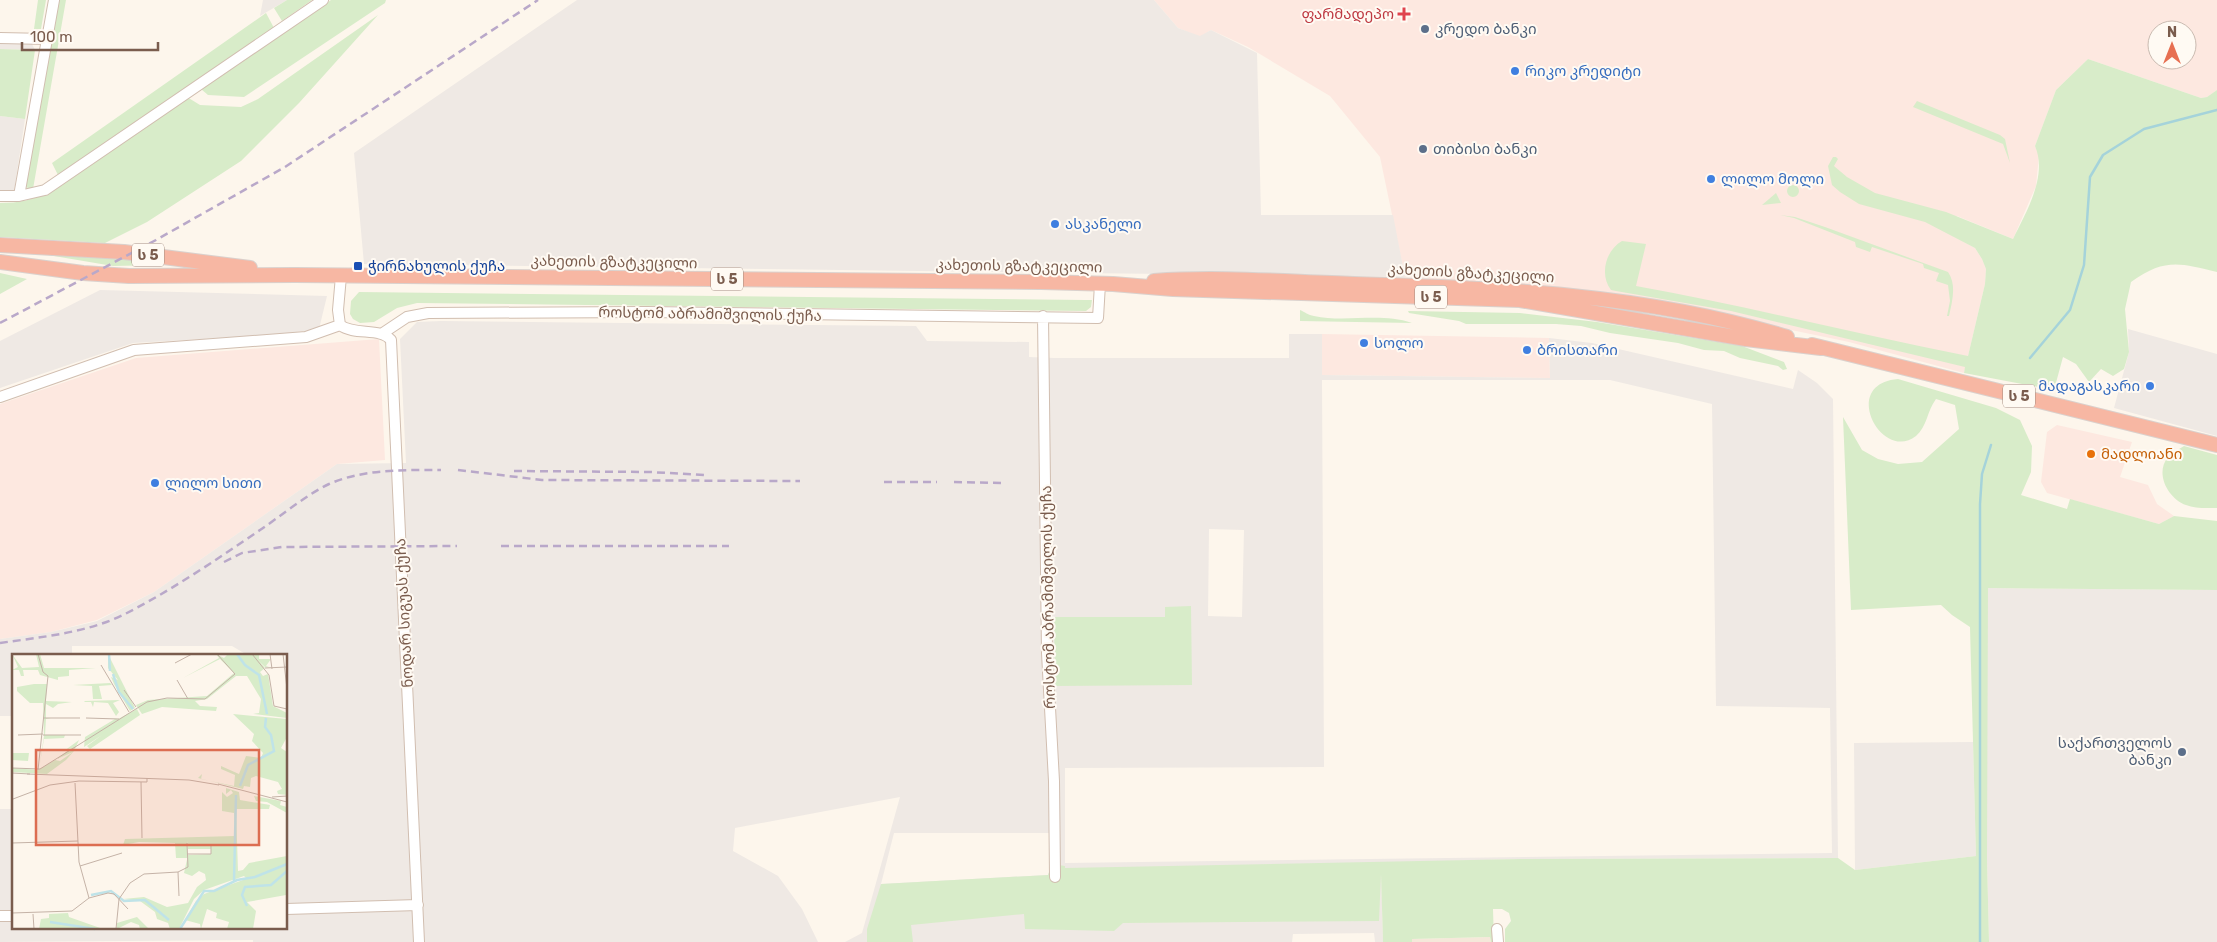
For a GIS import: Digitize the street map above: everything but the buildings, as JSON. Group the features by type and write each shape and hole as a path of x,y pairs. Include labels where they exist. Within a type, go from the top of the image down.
{"highway":[{"name":"კახეთის გზატკეცილი","path":"0,246 124,252 295,275"},
{"name":"კახეთის გზატკეცილი","path":"0,262 83,273 129,276 295,275 1106,284 1174,280 1503,289 1574,295 1728,322 1821,348 2217,445"}],"street":[{"path":"19,196 54,0"},
{"path":"0,196 19,196 45,190 322,0"},
{"path":"0,38 46,39"},
{"path":"341,276 338,310 340,325 347,330 383,333"},
{"name":"როსტომ აბრამიშვილის ქუჩა","path":"383,333 407,317 428,313 646,312 1098,318 1106,284"},
{"name":"როსტომ აბრამიშვილის ქუჩა","path":"1043,316 1047,653 1054,781 1055,877"},
{"path":"0,397 134,350 306,337 340,325"},
{"name":"ნოდარ სიგუას ქუჩა","path":"383,333 391,340 420,942"},
{"path":"288,909 418,905"},
{"path":"1497,929 1498,942"}],"shaded area":[{"path":"263,0 287,0 260,16"},
{"path":"577,0 1154,0 1178,28 1200,36 1211,30 1257,53 1261,215 1393,215 1405,277 364,264 354,153"},
{"name":"ლილო მოლი","path":"1154,0 2217,0 2217,90 2207,97 2201,98 2088,59 2056,90 2035,146 2039,155 2036,186 2013,239 1957,216 1950,234 1975,248 1986,269 1985,284 1964,373 1849,342 1690,309 1555,287 1405,277 1380,157 1330,96 1248,47 1211,30 1200,37 1178,28"},
{"path":"0,41 31,42 35,50 0,49"},
{"path":"0,116 25,119 14,192 0,192"},
{"path":"100,290 327,296 319,329 273,335 133,343 0,388 0,341"},
{"path":"441,321 916,326 927,341 1029,342 1029,357 1289,358 1289,334 1322,334 1322,375 1550,378 1549,338 1592,343 1793,389 1798,370 1817,383 1833,399 1838,858 1520,859 1381,863 1383,942 1375,942 1374,933 1293,934 1292,942 845,942 862,933 900,797 735,828 733,851 778,876 802,909 818,942 253,942 253,940 0,942 0,809 12,809 12,930 288,930 288,654 246,654 232,646 72,646 72,654 12,654 12,716 0,716 0,639 51,632 97,621 154,592 337,464 406,463 400,339 417,322","holes":["1322,380 1610,380 1712,404 1716,706 1830,708 1832,853 1065,863 1065,768 1324,767","1209,529 1244,530 1242,617 1208,616","894,833 1051,833 1052,864 1048,875 881,884"]},
{"path":"2128,329 2217,354 2217,436 2114,408 2129,352"},
{"path":"1322,334 1549,338 1550,378 1322,375"},
{"name":"ლილო სითი","path":"379,339 385,460 337,464 154,592 97,620 51,632 0,639 0,404 136,358"},
{"path":"2057,425 2132,442 2120,477 2148,485 2157,504 2174,516 2159,524 2047,493 2041,482 2047,432"},
{"path":"1987,588 2217,590 2217,942 1989,942 1987,859"},
{"path":"1973,742 1976,856 1855,870 1854,743"},
{"path":"1490,937 1491,942 1412,942 1412,939"}],"green space":[{"path":"38,0 46,0 41,29 34,29"},
{"path":"57,0 66,0 33,189 24,187"},
{"path":"287,0 312,0 282,21 274,8"},
{"path":"331,0 386,0 385,3 244,97 208,95 201,89"},
{"path":"266,13 274,28 58,175 52,163"},
{"path":"378,15 299,103 241,161 147,222 105,243 0,237 0,203 26,200 50,191 187,97 200,105 241,107 258,99"},
{"path":"0,49 35,50 25,119 0,116"},
{"path":"2088,59 2201,98 2207,97 2217,90 2217,272 2192,266 2163,266 2143,274 2131,282 2125,309 2129,352 2124,369 2113,376 2101,369 2089,382 2076,364 2063,357 2054,390 1964,373 1965,367 1731,311 1611,290 1607,284 1605,277 1606,263 1608,256 1616,245 1622,241 1646,244 1636,286 1968,356 1985,284 1986,269 1975,248 1925,222 1859,204 1832,185 1828,166 1833,157 1836,157 1838,159 1834,166 1847,177 1875,193 1946,212 2013,239 2034,194 2039,169 2035,146 2056,90"},
{"path":"1917,101 2000,135 2005,139 2010,163 2003,144 1913,107"},
{"path":"1795,185 1798,186 1798,196 1791,197 1788,196 1787,189 1788,186"},
{"path":"1776,193 1781,203 1762,205"},
{"path":"1780,215 1795,217 1825,227 1948,272 1953,288 1949,316 1947,316 1950,301 1948,285 1936,281 1939,273 1924,268 1923,264 1872,247 1870,252 1856,247 1855,242 1794,218"},
{"path":"42,254 129,259 163,265 113,266"},
{"path":"0,273 27,279 0,294"},
{"path":"359,292 1092,300 1091,307 1086,311 417,303 397,308 374,322 360,323 353,319 350,314 351,301"},
{"path":"1300,310 1312,316 1326,318 1388,318 1412,323 1300,321"},
{"path":"1408,311 1520,313 1597,322 1742,346 1784,362 1787,369 1783,370 1778,366 1740,358 1724,351 1704,350 1678,343 1610,333 1581,326 1556,324 1466,324 1459,321 1409,313"},
{"path":"1898,379 1996,408 2020,420 2032,446 2031,472 2021,495 2067,509 2070,499 2159,524 2174,516 2217,521 2217,590 1988,588 1987,859 1989,942 1505,942 1505,929 1511,921 1509,913 1502,909 1493,909 1494,942 1491,942 1490,937 1412,939 1412,942 1383,942 1381,874 1379,921 1123,923 1114,931 1025,929 1024,914 911,925 913,942 867,942 867,929 881,884 1048,875 1052,864 1065,866 1065,868 1520,859 1838,858 1855,870 1976,856 1970,627 1941,605 1851,610 1843,417 1862,450 1878,459 1898,464 1922,462 1959,429 1955,405 1936,399 1920,432 1916,436 1903,442 1891,439 1880,431 1872,419 1869,406 1871,394 1880,384"},
{"path":"2184,446 2217,455 2217,508 2197,508 2186,505 2174,497 2165,485 2163,478 2164,464 2168,457"},
{"path":"1191,606 1192,685 1055,686 1054,617 1165,617 1165,607"}],"waterway":[{"path":"2030,358 2070,310 2084,265 2090,177 2103,155 2144,129 2217,110"},
{"path":"1980,942 1980,504 1982,474 1991,445"}],"railway":[{"path":"0,323 156,240 285,167 538,0"},
{"path":"0,643 80,630 125,614 194,574 329,484 356,475 370,473 398,470 441,470"},
{"path":"458,470 542,480 800,481"},
{"path":"514,471 650,472 704,475"},
{"path":"884,482 937,482"},
{"path":"954,482 1003,483"},
{"path":"224,562 242,553 282,547 457,546"},
{"path":"501,546 729,546"}],"place":[{"name":"ფარმადეპო","path":"1404,14"},
{"name":"კრედო ბანკი","path":"1425,29"},
{"name":"რიკო კრედიტი","path":"1515,71"},
{"name":"თიბისი ბანკი","path":"1423,149"},
{"name":"ლილო მოლი","path":"1711,179"},
{"name":"ასკანელი","path":"1055,224"},
{"name":"ჭირნახულის ქუჩა","path":"358,266"},
{"name":"სოლო","path":"1364,343"},
{"name":"ბრისთარი","path":"1527,350"},
{"name":"მადაგასკარი","path":"2150,386"},
{"name":"მადლიანი","path":"2091,454"},
{"name":"ლილო სითი","path":"155,483"},
{"name":"საქართველოს ბანკი","path":"2182,752"}]}
